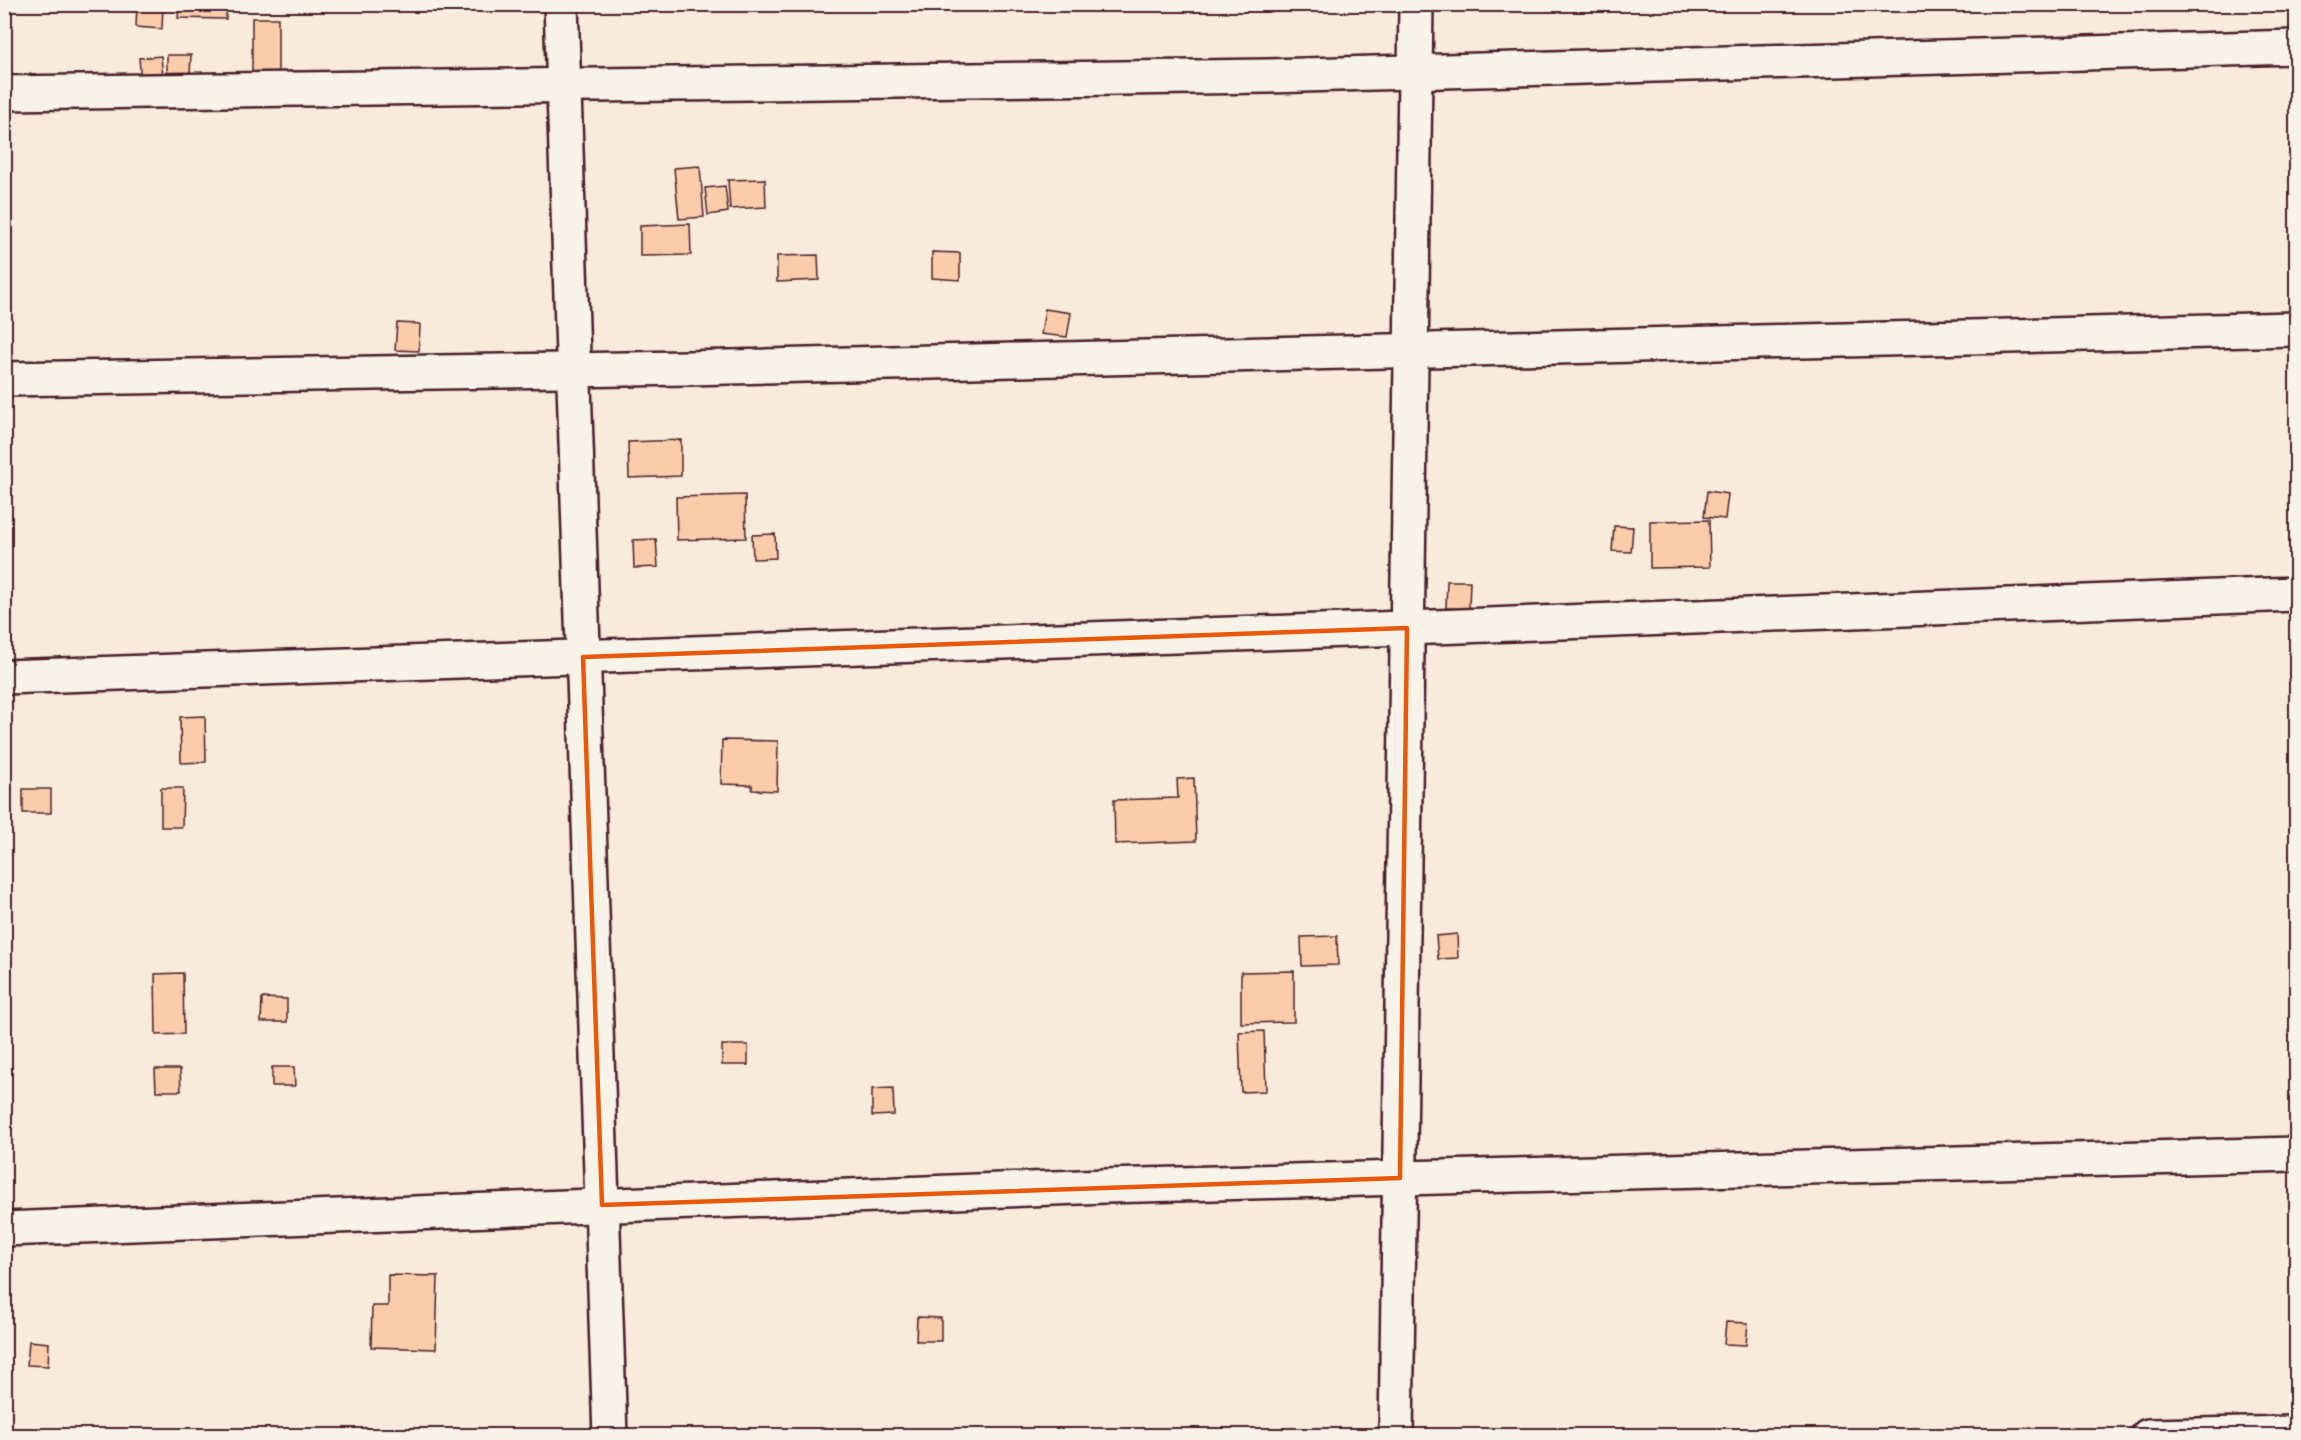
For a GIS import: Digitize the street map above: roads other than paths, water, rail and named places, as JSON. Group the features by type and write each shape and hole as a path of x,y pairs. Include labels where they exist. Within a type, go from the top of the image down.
{"street":[{"path":"561,4 610,1436"},
{"path":"1396,1436 1416,4"},
{"path":"4,93 1268,76 2296,47"},
{"path":"4,380 573,370 2296,329"},
{"path":"4,677 1407,628 2296,594"},
{"path":"4,1229 1105,1186 2296,1154"},
{"path":"2148,1436 2296,1433"}]}
